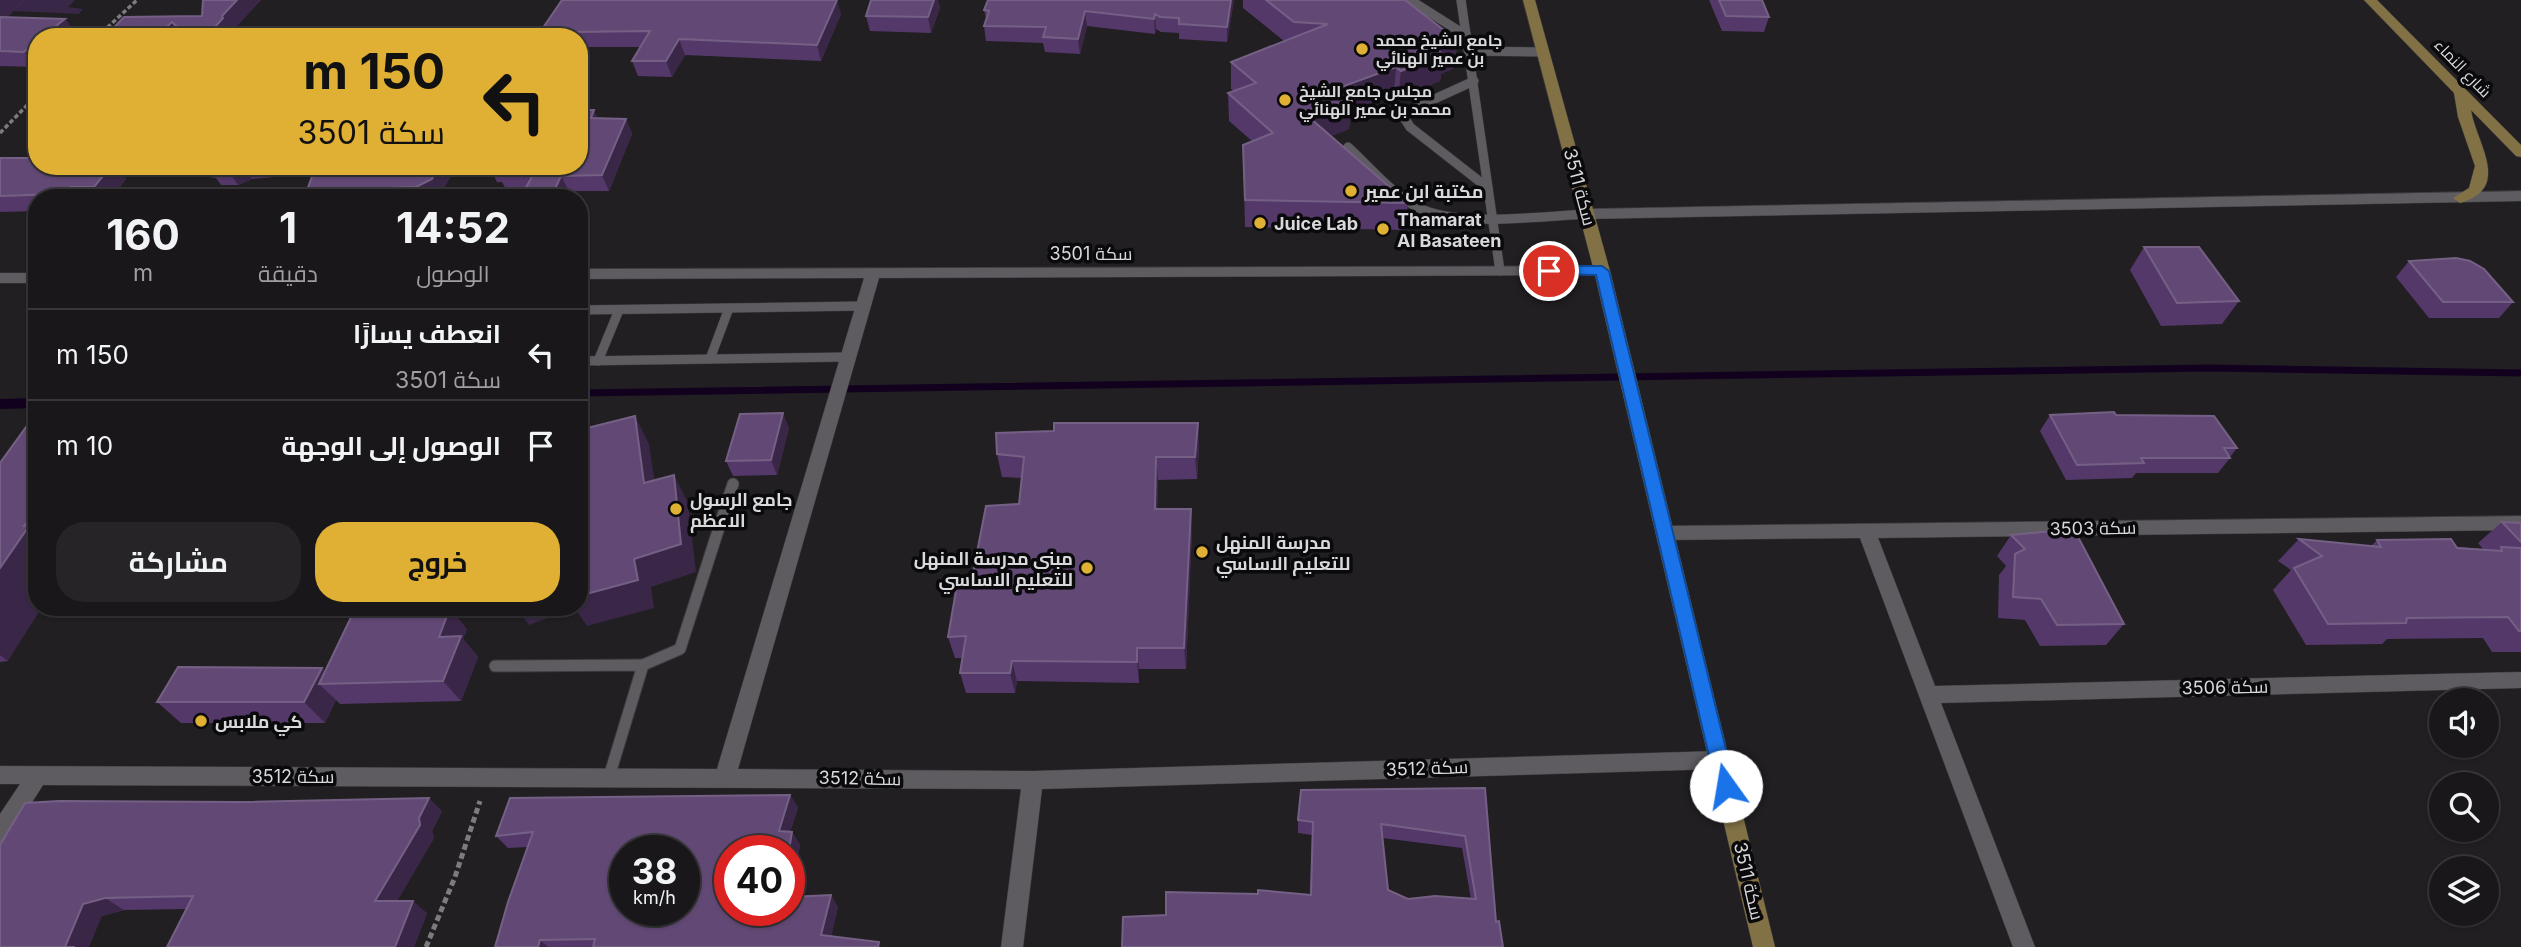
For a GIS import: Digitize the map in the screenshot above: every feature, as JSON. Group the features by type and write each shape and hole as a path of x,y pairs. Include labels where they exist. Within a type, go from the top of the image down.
{"street":[{"name":"سكة 3511","path":"1529,0 1602,271 1764,947"},
{"name":"شارع النماء","path":"2374,3 2521,153"},
{"path":"2460,198 2475,191 2480,181 2482,166 2465,117 2461,92"},
{"path":"1587,214 2521,196"},
{"name":"سكة 3501","path":"588,274 1602,271"},
{"path":"725,777 873,273"},
{"path":"0,278 28,278"},
{"name":"سكة 3503","path":"1665,533 2521,523"},
{"path":"1866,531 2024,947"},
{"name":"سكة 3506","path":"1928,695 2521,680"},
{"name":"سكة 3512","path":"0,775 1034,780 1720,760"},
{"path":"0,833 38,774"},
{"path":"1012,947 1034,780"}],"lane":[{"path":"1410,0 1467,36"},
{"path":"1461,0 1500,271"},
{"path":"1469,51 1544,52"},
{"path":"1474,81 1417,106 1408,111 1405,119 1410,127 1489,188"},
{"path":"1348,146 1418,207 1441,215 1587,214"},
{"path":"588,310 863,306"},
{"path":"710,359 729,308"},
{"path":"598,361 619,310"},
{"path":"588,362 848,357"},
{"path":"495,666 643,665 680,649 733,484"},
{"path":"609,777 643,665"}],"path":[{"path":"107,28 137,0"},
{"path":"0,133 28,104"},
{"path":"426,947 455,877 488,776"}],"shaded area":[{"path":"19,0 75,0 68,7 83,9 79,14 14,11"}],"building":[{"path":"203,0 237,0 214,28 178,28 172,22 165,28 114,28 124,17 202,16"},
{"path":"562,0 837,0 817,45 679,39 666,61 632,61 650,31 588,32 588,28 543,28"},
{"path":"871,0 934,0 928,17 866,16"},
{"path":"988,0 1231,0 1227,27 1179,24 1179,18 1160,17 1155,14 1154,19 1085,11 1078,39 1043,37 1046,27 984,26 989,11 984,10"},
{"path":"1266,0 1405,0 1458,41 1436,49 1443,54 1401,71 1396,67 1344,86 1352,93 1344,95 1351,102 1310,118 1408,203 1245,200 1243,145 1273,133 1228,93 1256,83 1231,62 1328,24 1294,22"},
{"path":"1719,0 1762,0 1769,17 1726,16"},
{"path":"0,17 65,19 54,28 28,28 28,49 24,52 0,51"},
{"path":"588,110 594,110 591,118 626,119 602,175 561,176 555,189 525,189 533,175 588,175"},
{"path":"0,158 28,158 28,175 104,175 94,187 28,189 28,195 0,196"},
{"path":"313,175 434,175 432,179 416,187 307,189"},
{"path":"2144,247 2199,247 2239,301 2177,303"},
{"path":"2456,258 2470,261 2484,269 2513,302 2443,302 2409,261"},
{"path":"2114,412 2116,415 2214,416 2237,448 2224,448 2230,458 2141,458 2144,463 2077,465 2050,415"},
{"path":"783,413 771,460 726,461 740,414"},
{"path":"635,416 644,483 674,475 681,544 634,559 638,580 588,594 588,428"},
{"name":"مبنى مدرسة المنهل للتعليم الاساسي","path":"1054,423 1198,423 1195,457 1156,457 1155,509 1191,509 1184,648 1137,648 1137,662 1012,661 1010,673 960,673 966,636 948,637 958,579 972,578 986,506 1019,504 1024,457 997,454 996,433 1054,431"},
{"path":"28,424 28,521 24,526 28,527 0,568 0,463"},
{"path":"2502,522 2521,523 2521,542"},
{"path":"2053,531 2058,534 2076,533 2124,624 2057,625 2041,599 2013,597 2015,554 2025,549 2011,535"},
{"path":"2299,539 2381,547 2377,540 2451,539 2457,548 2502,551 2501,547 2521,548 2521,631 2508,617 2407,618 2406,623 2328,624 2294,568 2322,556"},
{"path":"352,616 447,616 439,637 461,636 443,681 319,684"},
{"path":"178,667 322,668 304,702 157,702"},
{"path":"1485,788 1496,922 1499,921 1503,947 1122,947 1123,917 1166,915 1166,892 1258,894 1258,890 1311,895 1313,822 1298,820 1301,790","holes":["1381,824 1465,836 1476,899 1435,896 1408,899 1388,890"]},
{"path":"790,795 779,831 792,832 792,835 714,835 714,926 805,926 805,896 831,895 821,935 879,942 878,947 593,947 595,939 540,940 538,947 495,947 533,832 496,836 510,798"},
{"path":"429,798 419,818 420,825 375,901 413,901 395,947 167,947 193,896 105,898 83,904 65,947 0,947 0,845 25,803"}],"waterway":[{"path":"588,393 2210,368 2521,373"},
{"path":"0,404 28,403"}],"place":[{"name":"جامع الشيخ محمد بن عمير الهنائي","path":"1362,49"},
{"name":"مجلس جامع الشيخ محمد بن عمير الهنائي","path":"1285,100"},
{"name":"مكتبة ابن عمير","path":"1351,191"},
{"name":"Juice Lab","path":"1260,223"},
{"name":"Thamarat Al Basateen","path":"1383,229"},
{"name":"جامع الرسول الاعظم","path":"676,509"},
{"name":"مدرسة المنهل للتعليم الاساسي","path":"1202,552"},
{"name":"مبنى مدرسة المنهل للتعليم الاساسي","path":"1087,568"},
{"name":"كي ملابس","path":"201,721"}],"route":[{"path":"1549,271 1602,271 1726,786"}]}
